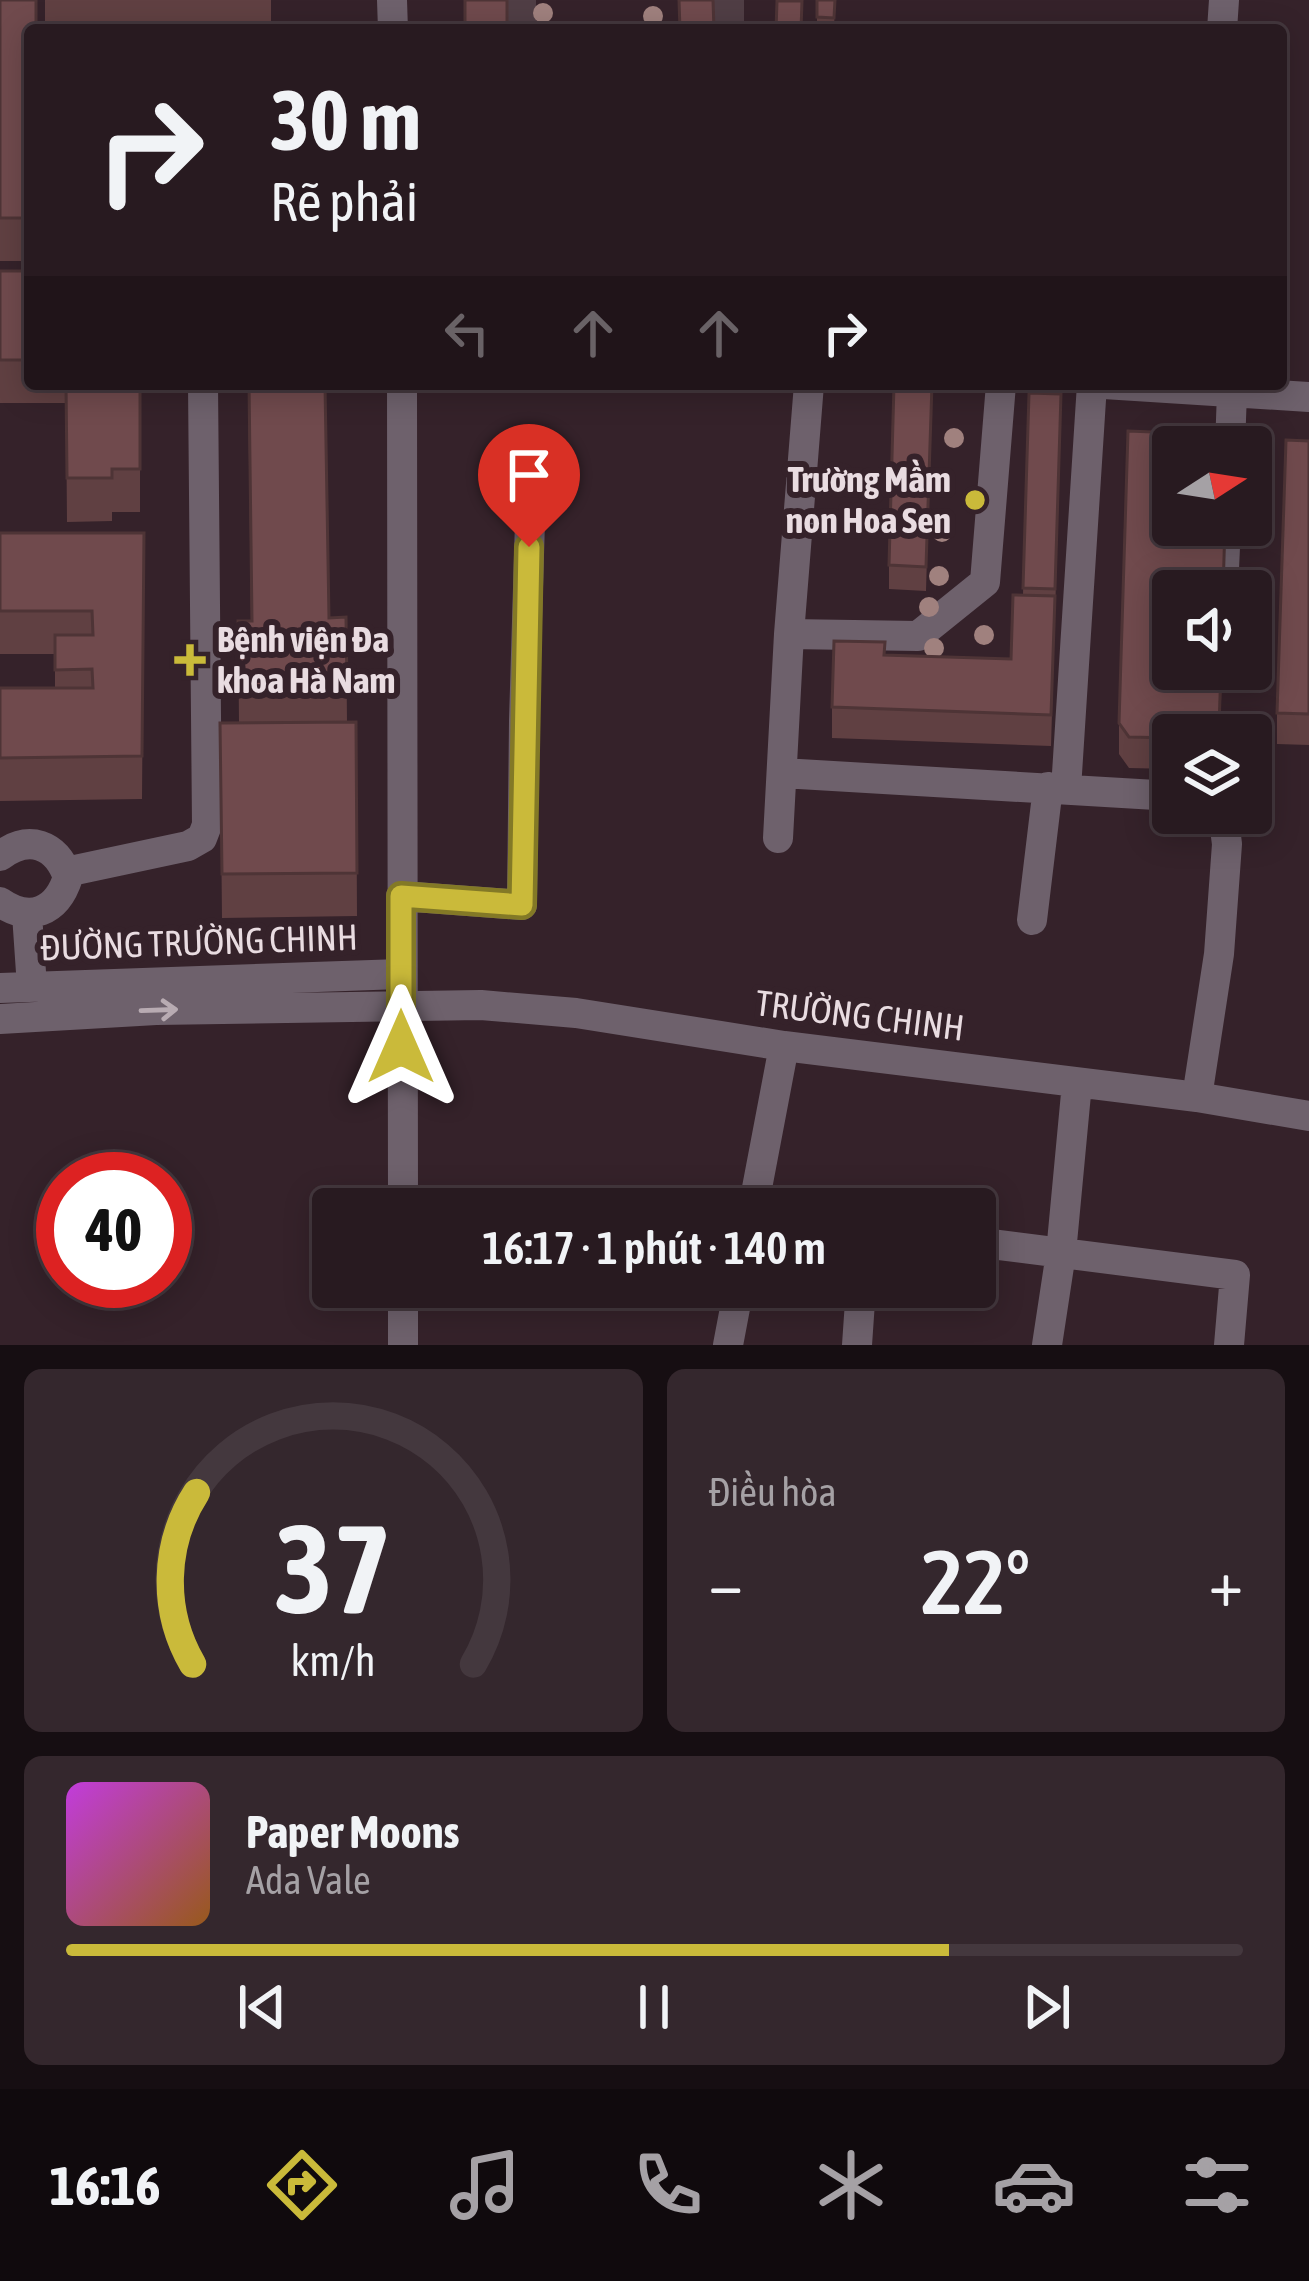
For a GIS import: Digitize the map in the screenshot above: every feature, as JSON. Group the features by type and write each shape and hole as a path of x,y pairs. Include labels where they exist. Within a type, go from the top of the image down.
{"street":[{"path":"67,872 188,846 202,838 207,825 203,390"},
{"path":"402,390 403,1188"},
{"path":"778,838 809,390"},
{"path":"789,634 918,636 985,582 1001,390"},
{"path":"1032,920 1057,788 1091,390"},
{"path":"1214,390 1224,426"},
{"path":"1226,390 1309,397"},
{"path":"401,896 522,905 532,455"},
{"path":"782,772 1152,795"},
{"path":"1197,1097 1219,954 1226,834"},
{"path":"0,856 16,845 41,846 61,860 67,872 65,886 51,906 13,908 32,987"},
{"name":"ĐƯỜNG TRƯỜNG CHINH","path":"0,1019 91,999 256,994 401,974"},
{"name":"ĐƯỜNG TRƯỜNG CHINH","path":"0,988 32,987 91,999"},
{"name":"ĐƯỜNG TRƯỜNG CHINH","path":"256,994 401,1006"},
{"name":"TRƯỜNG CHINH","path":"401,1006 481,1005 576,1013 784,1046 1197,1097 1309,1116"},
{"path":"758,1188 784,1046"},
{"path":"1047,1345 1077,1083"},
{"path":"996,1244 1235,1275 1229,1345"},
{"path":"403,1308 404,1345"},
{"path":"728,1345 735,1308"},
{"path":"857,1345 860,1308"}],"building":[{"path":"0,0 36,0 36,24 24,24 24,218 0,218"},
{"path":"465,0 507,0 507,24 465,24"},
{"path":"679,0 713,0 714,24 680,24"},
{"path":"817,0 835,0 834,18 817,17"},
{"path":"777,1 802,1 801,24 776,24"},
{"path":"0,271 24,271 24,360 0,360"},
{"path":"66,390 140,390 140,469 112,469 112,478 67,478"},
{"path":"249,390 325,390 329,618 346,617 347,685 327,685 328,695 259,696 258,686 239,686 238,621 252,621"},
{"path":"894,390 932,390 926,567 889,565"},
{"path":"1029,393 1061,394 1055,589 1023,588"},
{"path":"1128,431 1152,432 1152,546 1224,546 1224,570 1152,570 1152,690 1220,690 1219,714 1152,714 1152,738 1129,737 1119,723"},
{"path":"1286,440 1309,441 1309,714 1277,713"},
{"path":"0,533 144,533 142,756 0,758 0,688 93,688 92,669 55,670 55,635 93,635 92,611 0,611"},
{"path":"1013,595 1055,596 1051,715 832,707 834,641 885,642 884,655 1011,659"},
{"path":"356,722 357,873 222,874 220,723"}],"tunnel":[{"path":"521,0 521,24"},
{"path":"729,0 729,24"}],"place":[{"name":"Trường Mầm non Hoa Sen","path":"975,500"},
{"name":"Bệnh viện Đa khoa Hà Nam","path":"190,660"}],"route":[{"path":"401,1047 401,896 522,905 529,547"}]}
